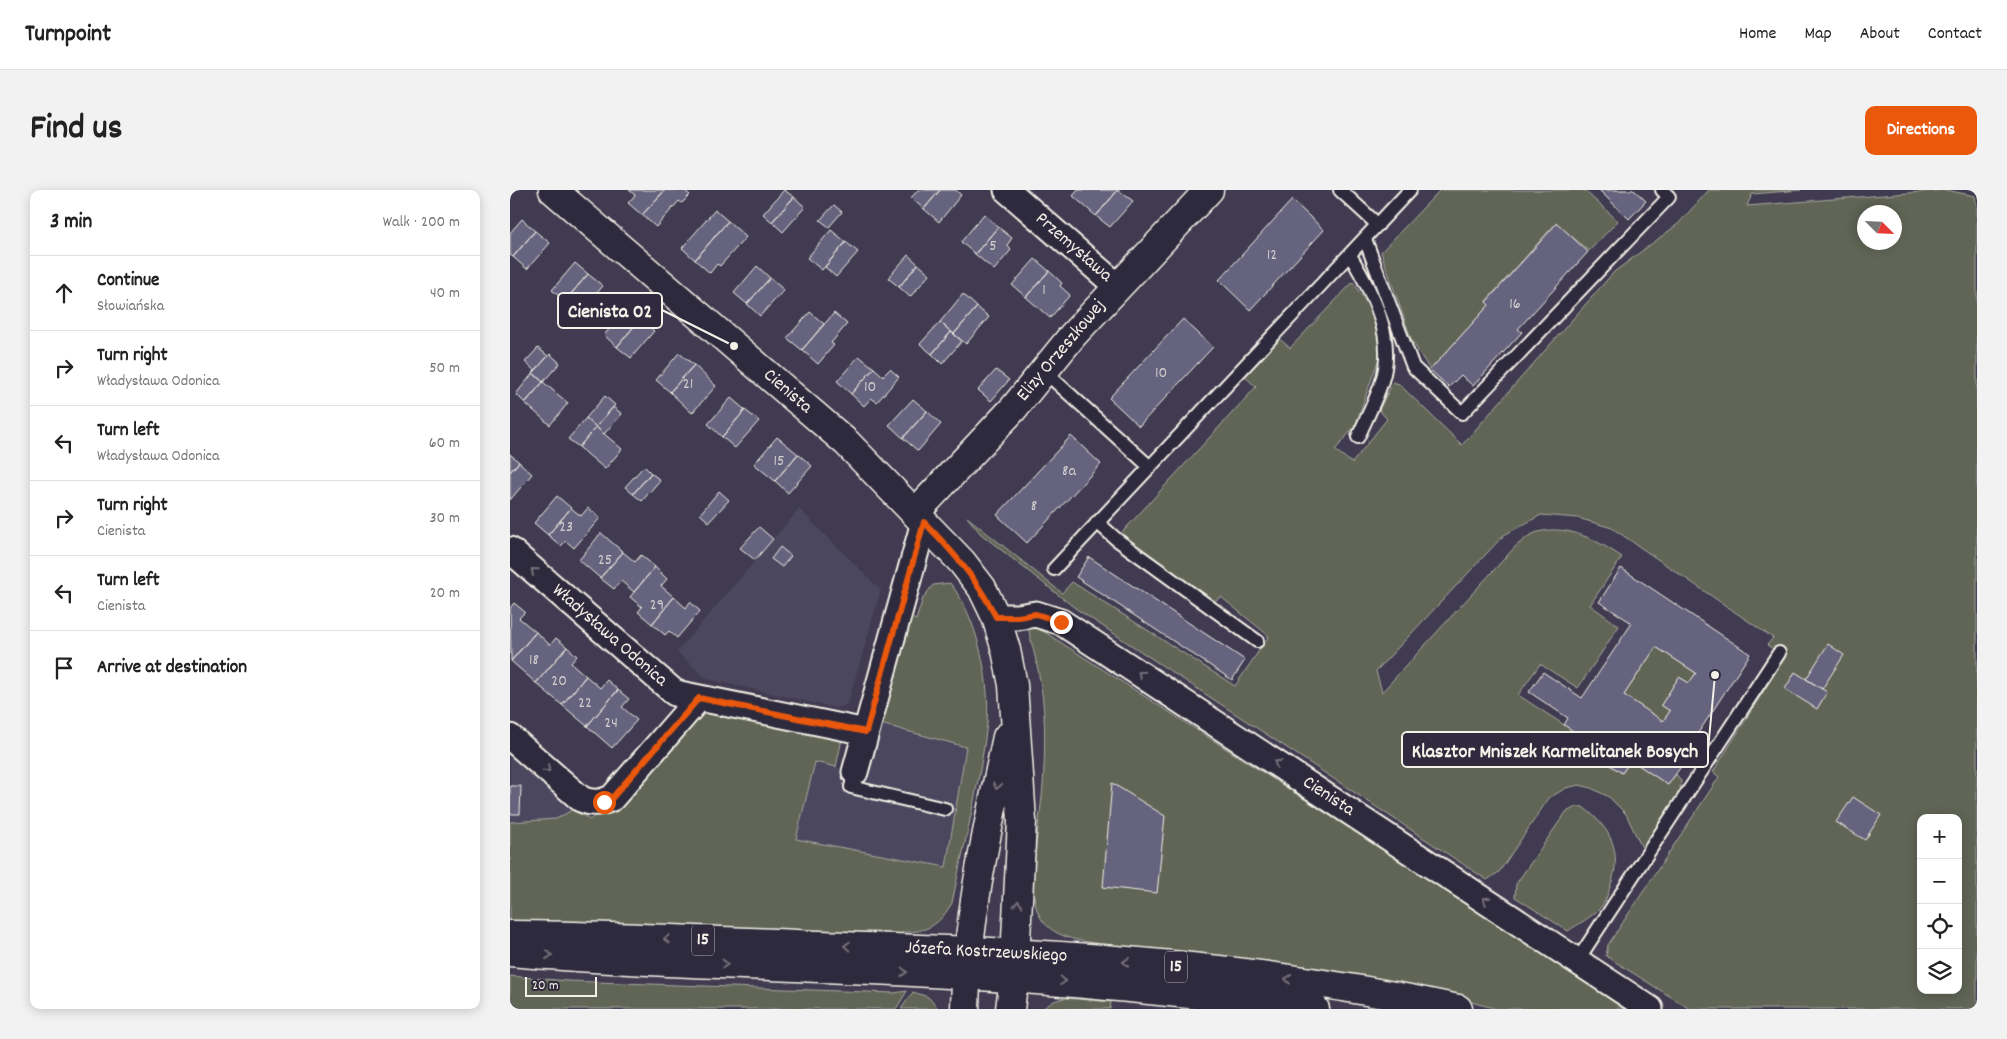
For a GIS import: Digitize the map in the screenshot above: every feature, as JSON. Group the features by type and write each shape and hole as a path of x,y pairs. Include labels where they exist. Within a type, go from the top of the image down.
{"street":[{"name":"Cienista","path":"553,190 847,443 962,562 982,588 996,617 1006,650 1014,704 1022,821 1015,966 1010,1009"},
{"name":"Przemysława","path":"1007,190 1118,287"},
{"name":"Elizy Orzeszkowej","path":"920,517 1074,335 1209,190"},
{"path":"855,772 920,517"},
{"name":"Władysława Odonica","path":"510,550 675,693 866,732"},
{"name":"Cienista","path":"996,617 1018,617 1036,614 1061,622 1650,1009"},
{"path":"510,738 581,799 592,804 604,802 612,798 699,698"},
{"name":"Cienista","path":"965,1009 967,963 978,884 1014,704"},
{"name":"Józefa Kostrzewskiego","path":"510,935 1015,966 1250,974 1412,999 1458,1009"},
{"name":"Józefa Kostrzewskiego","path":"510,952 588,959 967,963"},
{"name":"Józefa Kostrzewskiego","path":"1015,966 1178,992 1315,1009"}],"lane":[{"path":"1340,190 1378,224"},
{"path":"1054,569 1410,190"},
{"path":"1365,239 1413,367 1462,413 1669,197 1662,190"},
{"path":"1350,255 1369,287 1387,346 1382,381 1358,437"},
{"path":"1044,371 1150,467"},
{"path":"1097,522 1116,539 1257,641"},
{"path":"1577,960 1779,653"},
{"path":"855,772 851,787 945,809"}],"shaded area":[{"path":"799,509 881,590 848,703 842,707 835,708 712,680 704,677 677,652"},
{"path":"881,724 966,747 946,867 795,839 815,762 867,775"},
{"path":"510,753 574,809 556,819 510,822"}],"green space":[{"path":"1440,190 1584,190 1618,221 1589,251 1556,223 1486,301 1489,305 1430,370 1412,341 1381,252"},
{"path":"1709,190 1801,190 1752,194 1747,206 1946,190 1975,196 1977,206 1977,1009 1690,1009 1606,956 1608,945 1719,777 1713,772 1785,657 1767,645 1773,638 1612,528 1578,518 1541,515 1504,535 1376,671 1382,692 1515,547 1535,533 1550,530 1572,532 1603,545 1622,557 1590,605 1619,626 1578,688 1540,664 1518,695 1606,752 1601,759 1622,773 1631,760 1668,785 1676,774 1681,781 1680,790 1644,848 1641,846 1626,814 1609,797 1591,788 1579,785 1566,788 1549,798 1499,872 1487,880 1075,608 981,534 967,517 1062,593 1072,582 1235,686 1269,636 1221,597 1207,605 1116,539 1256,387 1239,371 1274,334 1290,348 1353,282 1373,313 1383,347 1355,426 1335,450 1352,463 1387,419 1379,410 1393,382 1399,384 1462,445 1614,272 1678,224"},
{"path":"950,583 960,597 975,631 984,669 988,707 980,769 952,903 942,917 932,926 919,931 903,932 901,941 510,929 510,822 556,819 574,809 590,820 699,715 717,713 842,739 836,767 815,762 796,839 946,867 966,747 881,724 910,617 916,620 923,598 933,585"},
{"path":"1032,624 1631,1009 1497,1009 1416,987 1092,949 1093,943 1058,934 1040,916 1034,896 1034,865 1043,785 1045,736 1041,686 1028,627"},
{"path":"1656,647 1696,673 1689,683 1679,677 1661,705 1670,711 1663,721 1624,695"},
{"path":"1576,807 1583,807 1593,815 1608,833 1615,853 1615,863 1614,875 1602,906 1568,931 1515,897 1516,884 1566,812"},
{"path":"510,976 568,981 894,993 907,991 896,1009 510,1009"},
{"path":"913,992 928,997 939,1009 901,1009"},
{"path":"1064,998 1111,1002 1110,1009 1042,1009 1054,1001"}],"building":[{"path":"629,190 665,190 642,215 628,203 635,195"},
{"path":"665,190 684,190 690,195 682,203 679,201 656,227 642,215"},
{"path":"784,190 794,197 772,222 763,214"},
{"path":"918,190 940,190 924,209 911,198"},
{"path":"940,190 956,190 961,195 939,222 924,209"},
{"path":"1078,190 1118,190 1096,216 1073,196"},
{"path":"1118,190 1133,201 1110,227 1096,216"},
{"path":"1599,190 1634,190 1646,201 1629,219"},
{"path":"794,197 805,207 783,232 772,222"},
{"path":"1292,200 1324,230 1250,310 1219,280"},
{"path":"834,205 842,212 829,227 820,220"},
{"path":"715,210 728,221 695,260 682,248"},
{"path":"984,214 998,227 975,254 961,242"},
{"path":"522,219 535,231 513,257 510,255 510,233"},
{"path":"728,221 746,237 720,266 717,264 710,273 695,260"},
{"path":"1557,223 1588,252 1518,329 1522,332 1473,386 1461,375 1449,387 1430,370 1489,305 1486,302"},
{"path":"998,227 1012,238 1007,245 1011,250 994,270 975,254"},
{"path":"831,230 846,242 822,270 807,258"},
{"path":"535,231 550,243 527,269 513,257"},
{"path":"846,242 858,252 836,277 825,267"},
{"path":"908,255 918,264 899,287 888,278"},
{"path":"1035,259 1049,271 1026,297 1012,285"},
{"path":"575,263 588,274 565,301 552,290"},
{"path":"918,264 930,274 910,297 899,287"},
{"path":"757,266 770,278 747,304 734,293"},
{"path":"1049,271 1062,283 1060,286 1070,295 1050,318 1026,297"},
{"path":"588,274 603,286 579,313 565,301"},
{"path":"770,278 784,290 760,316 747,304"},
{"path":"963,294 977,307 954,334 940,322"},
{"path":"977,307 989,317 966,344 954,334"},
{"path":"628,308 640,319 617,347 604,335"},
{"path":"810,312 824,324 802,350 787,338"},
{"path":"834,313 847,324 831,343 834,345 818,364 802,350"},
{"path":"640,319 654,331 631,358 617,347"},
{"path":"1183,319 1213,347 1139,426 1109,398"},
{"path":"940,322 951,332 932,354 920,344"},
{"path":"951,332 962,341 942,364 932,354"},
{"path":"538,348 548,356 535,371 525,362"},
{"path":"679,353 694,365 670,392 656,380"},
{"path":"550,354 560,363 543,382 533,373"},
{"path":"859,356 874,368 851,394 837,381"},
{"path":"694,365 716,386 692,413 670,392"},
{"path":"874,368 883,376 890,369 899,377 877,402 871,398 864,406 851,394"},
{"path":"996,370 1009,380 991,401 978,390"},
{"path":"533,373 543,382 525,403 516,394"},
{"path":"543,382 568,403 550,425 525,403"},
{"path":"605,396 615,405 596,427 586,418"},
{"path":"731,398 745,410 722,437 708,424"},
{"path":"913,399 927,411 903,438 889,425"},
{"path":"613,407 622,414 604,434 596,427"},
{"path":"745,410 759,421 735,448 722,437"},
{"path":"927,411 941,424 918,451 903,438"},
{"path":"586,418 596,427 579,447 568,439"},
{"path":"596,427 622,449 605,469 579,447"},
{"path":"1071,436 1101,464 1027,543 997,515"},
{"path":"777,437 798,454 775,481 754,464"},
{"path":"510,454 519,462 510,472"},
{"path":"798,454 812,466 788,493 775,481"},
{"path":"519,462 532,474 510,500 510,472"},
{"path":"644,466 651,473 633,494 625,487"},
{"path":"651,473 660,480 642,501 633,494"},
{"path":"719,491 729,500 709,522 700,514"},
{"path":"557,496 571,508 548,535 534,523"},
{"path":"571,508 581,516 588,508 600,518 574,548 566,541 561,546 548,535"},
{"path":"759,527 773,539 755,560 740,548"},
{"path":"601,533 623,552 600,578 579,560"},
{"path":"780,547 791,556 782,567 771,559"},
{"path":"623,552 635,562 641,555 655,567 634,592 621,581 614,589 600,578"},
{"path":"1089,557 1245,660 1232,680 1076,577"},
{"path":"655,567 667,579 661,586 674,597 652,624 638,612 642,607 630,597"},
{"path":"1621,568 1750,654 1685,753 1689,755 1668,785 1631,760 1622,773 1601,759 1606,752 1564,725 1568,718 1529,692 1543,672 1582,698 1632,623 1599,602","holes":["1656,647 1696,673 1689,683 1679,677 1661,705 1670,711 1663,721 1624,695"]},
{"path":"674,597 686,608 690,602 700,611 677,638 669,631 665,635 652,624"},
{"path":"514,603 525,612 519,618 536,632 511,661 510,608"},
{"path":"536,632 550,645 556,638 567,647 536,683 511,661"},
{"path":"1828,644 1844,655 1822,689 1806,679"},
{"path":"567,647 577,656 571,663 586,676 562,705 536,683"},
{"path":"1795,672 1827,692 1817,709 1785,689"},
{"path":"586,676 600,688 607,680 618,690 587,726 562,705"},
{"path":"618,690 629,699 622,707 637,720 612,748 587,726"},
{"path":"1112,783 1165,816 1157,893 1103,887"},
{"path":"510,786 521,786 520,814 510,814"},
{"path":"1853,797 1881,815 1865,840 1836,822"}],"place":[{"name":"Cienista 02","path":"734,346"},
{"name":"Klasztor Mniszek Karmelitanek Bosych","path":"1715,675"}],"route":[{"path":"604,802 612,798 699,698 866,732 924,522 962,562 982,588 996,617 1018,617 1036,614 1061,622"}]}
